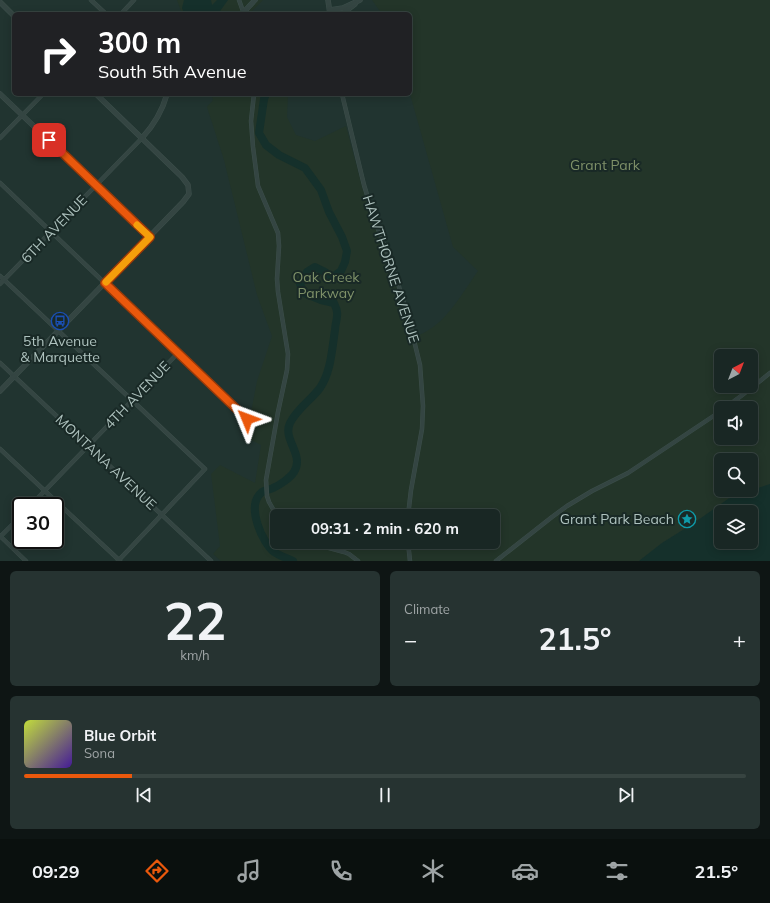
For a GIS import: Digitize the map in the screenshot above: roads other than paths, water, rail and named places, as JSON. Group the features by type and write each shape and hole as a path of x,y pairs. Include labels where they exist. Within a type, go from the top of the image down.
{"street":[{"path":"91,0 104,12"},
{"path":"122,12 134,0"},
{"path":"239,0 242,12"},
{"path":"245,12 255,0"},
{"path":"328,0 330,12 360,0 345,12"},
{"path":"0,2 12,14"},
{"path":"0,94 150,237"},
{"path":"0,138 41,96"},
{"path":"0,391 150,237 189,194 189,189 185,180 98,96"},
{"path":"142,138 157,120 166,96"},
{"path":"254,96 251,121 258,186 278,233 279,246 277,287 288,354 287,370 266,483 267,496 274,509"},
{"name":"HAWTHORNE AVENUE","path":"342,96 364,185 375,221 396,277 420,364 423,406 422,429 409,509"},
{"name":"6TH AVENUE","path":"0,284 142,138"},
{"path":"0,183 247,419"},
{"path":"0,276 205,469 119,561 0,449"},
{"name":"4TH AVENUE","path":"39,497 178,353"},
{"name":"MONTANA AVENUE","path":"0,363 212,561"},
{"path":"735,401 770,373"},
{"path":"496,561 567,506 592,491 628,473 714,416"},
{"path":"12,525 0,537 26,561"},
{"path":"333,549 344,552 358,561"},
{"path":"409,549 410,561"}],"waterway":[{"path":"265,96 259,133 266,145 279,155 305,168 321,190 329,212 342,237 347,251 345,262 341,271 333,277 315,267 307,272 300,284 304,293 321,300 334,303 337,311 327,375 320,388 296,413 290,423 288,429 289,435 297,459 297,466 294,472 290,477 276,487 261,493 255,506 257,524 269,547 274,552 293,561"}],"place":[{"name":"5th Avenue & Marquette","path":"60,321"},
{"name":"Grant Park Beach","path":"687,519"}],"park label":[{"name":"Grant Park","path":"605,165"},
{"name":"Oak Creek Parkway","path":"326,286"}]}
